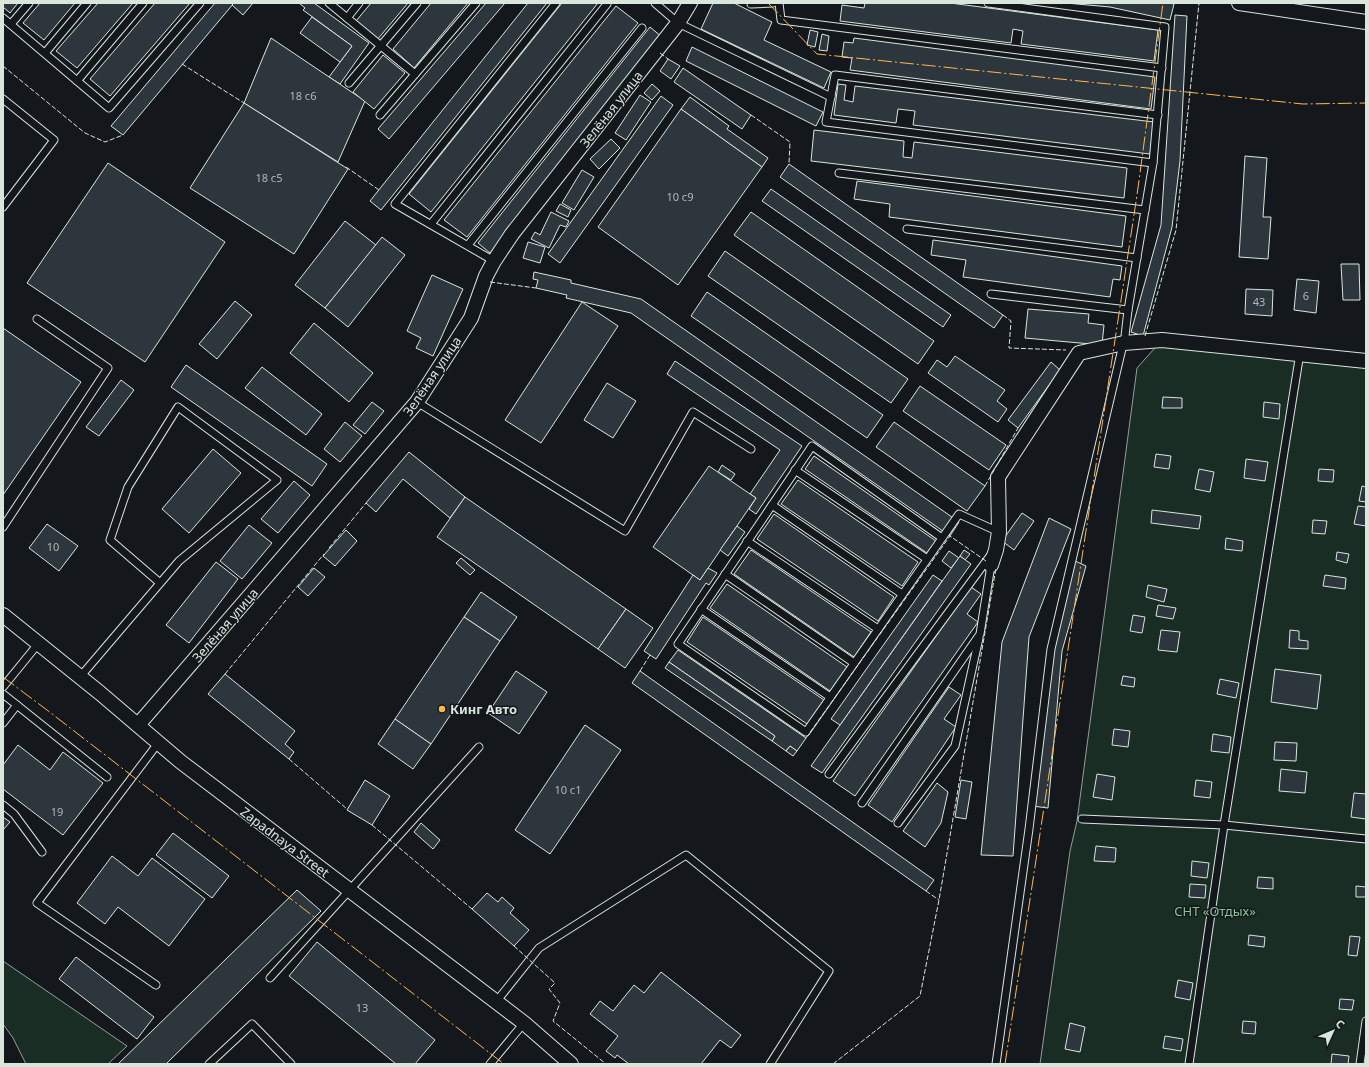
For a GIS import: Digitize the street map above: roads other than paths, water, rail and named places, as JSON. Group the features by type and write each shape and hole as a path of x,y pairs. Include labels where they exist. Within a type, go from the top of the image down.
{"street":[{"name":"Зелёная улица","path":"138,725 417,402 471,318 486,276 494,260 530,211 678,23 690,3"},
{"path":"1240,3 1366,22"},
{"path":"991,565 997,546 999,532 998,477 1073,354 1124,343 1162,340 1366,361"},
{"name":"Zapadnaya Street","path":"3,615 159,742 181,762 524,1023 571,1064"}],"lane":[{"path":"11,24 29,3"},
{"path":"45,53 87,3"},
{"path":"78,81 144,3"},
{"path":"3,18 109,108 200,3"},
{"path":"329,3 415,74"},
{"path":"347,18 359,3"},
{"path":"349,83 417,3"},
{"path":"380,115 476,3"},
{"path":"494,260 395,204 556,3"},
{"path":"655,3 678,23 831,97"},
{"path":"751,4 773,3"},
{"path":"779,3 781,20 1162,68"},
{"path":"988,3 1166,27 1153,163 1128,310 1124,343 1051,649 1030,829 996,1064"},
{"path":"431,224 607,4"},
{"path":"468,245 642,28"},
{"path":"1153,163 826,122 835,75 1158,115"},
{"path":"3,99 54,140 3,208"},
{"path":"839,173 1145,210"},
{"path":"907,229 1137,258"},
{"path":"991,294 1128,310"},
{"path":"3,527 108,368 37,319"},
{"path":"1189,1064 1224,825 1300,354"},
{"path":"417,402 625,531 693,412 751,449"},
{"path":"80,677 179,561 278,480 178,408 128,487 110,540 160,583"},
{"path":"942,538 812,446 678,644 806,732 959,514 999,532"},
{"path":"795,470 927,559"},
{"path":"772,505 902,594"},
{"path":"747,541 878,629"},
{"path":"829,774 997,546"},
{"path":"898,823 955,746 980,634 991,565"},
{"path":"725,574 854,663"},
{"path":"701,609 830,697"},
{"path":"862,803 980,634"},
{"path":"3,687 38,644"},
{"path":"3,694 108,777"},
{"path":"3,723 17,705"},
{"path":"156,985 37,903 159,742"},
{"path":"270,978 479,747"},
{"path":"3,805 14,814 42,852"},
{"path":"1082,819 1224,825 1366,839"},
{"path":"496,1002 539,948 686,855 829,971 770,1064"},
{"path":"1360,1064 1366,1021"},
{"path":"490,1064 524,1023"},
{"path":"209,1064 252,1024 291,1064"}],"place":[{"name":"Кинг Авто","path":"442,709"}],"park label":[{"name":"СНТ «Отдых»","path":"1215,911"}]}
